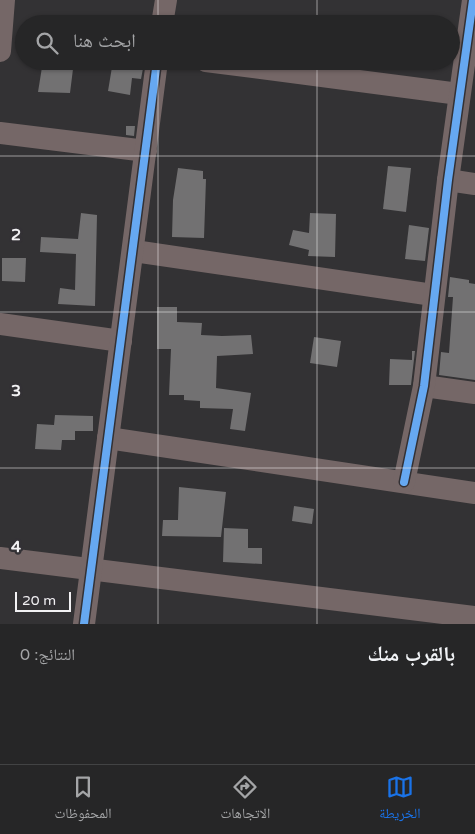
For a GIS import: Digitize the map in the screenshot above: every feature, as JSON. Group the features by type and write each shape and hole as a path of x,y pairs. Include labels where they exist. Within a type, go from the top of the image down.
{"street":[{"path":"1,41 4,0"},
{"path":"164,15 166,0"},
{"path":"404,482 424,386 433,295 473,0"},
{"path":"84,624 134,251 156,70"},
{"path":"275,70 459,94"},
{"path":"0,133 146,152"},
{"path":"448,180 475,184"},
{"path":"134,251 433,295"},
{"path":"0,324 121,342"},
{"path":"424,386 475,393"},
{"path":"108,438 475,493"},
{"path":"0,558 414,617 475,617"}],"building":[{"path":"42,70 73,70 70,93 38,92"},
{"path":"112,70 143,70 141,79 132,78 130,95 108,91"},
{"path":"126,126 135,126 134,136 126,135"},
{"path":"388,166 411,168 406,212 383,209"},
{"path":"178,168 203,171 203,179 206,179 204,238 172,237 173,200"},
{"path":"81,213 97,215 95,306 58,304 60,288 75,290 76,254 40,252 41,237 78,239"},
{"path":"310,213 336,214 335,257 308,256 309,250 289,245 293,230 309,233"},
{"path":"409,225 429,228 425,261 405,259"},
{"path":"2,258 26,258 25,282 2,281"},
{"path":"450,277 469,280 469,283 475,284 475,380 439,375 441,352 449,353 453,297 448,297"},
{"path":"157,307 177,307 177,322 202,323 201,335 251,335 253,354 217,356 216,388 251,393 245,431 230,429 233,409 200,408 200,401 184,400 184,395 169,395 171,349 157,349"},
{"path":"314,337 341,341 337,367 310,363"},
{"path":"412,351 415,351 411,385 389,385 390,359 412,360"},
{"path":"55,415 93,416 93,431 75,431 75,440 62,440 61,450 35,449 37,424 54,425"},
{"path":"179,487 226,492 221,537 162,536 163,520 178,520"},
{"path":"294,506 314,509 312,524 292,521"},
{"path":"224,528 248,529 248,548 262,548 262,564 223,562"}],"cycle path":[{"path":"404,482 424,386 448,180 473,0"},
{"path":"84,624 156,70"}]}
